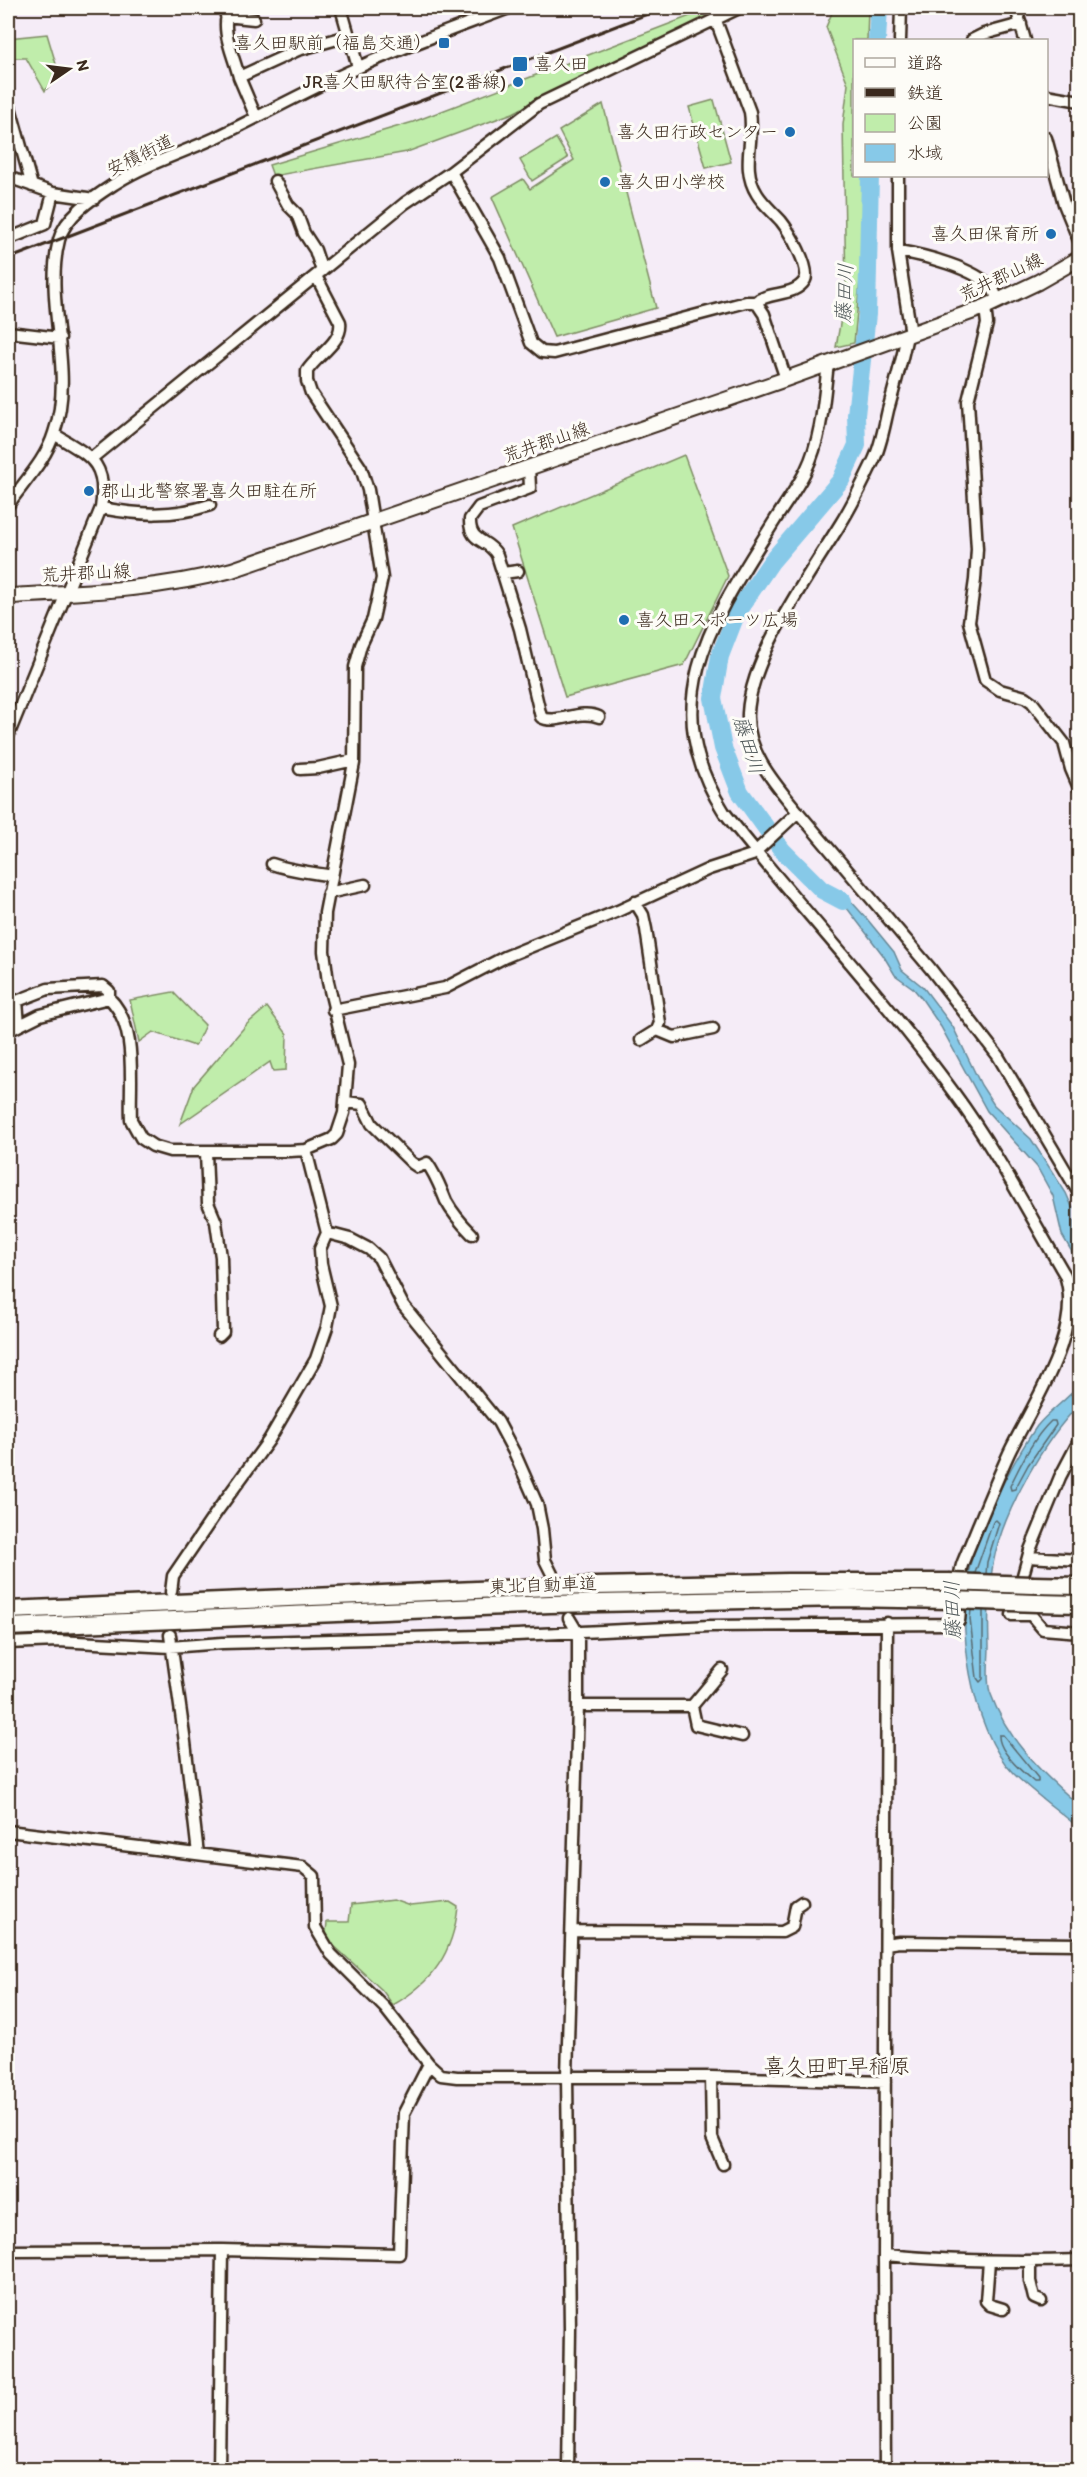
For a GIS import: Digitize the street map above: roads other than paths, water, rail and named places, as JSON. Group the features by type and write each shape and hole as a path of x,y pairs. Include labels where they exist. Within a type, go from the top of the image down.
{"highway":[{"name":"東北自動車道","path":"8,1610 549,1587 788,1581 1080,1586"},
{"name":"東北自動車道","path":"8,1627 550,1604 848,1598 1080,1604"}],"main road":[{"name":"荒井郡山線","path":"8,596 114,591 193,580 232,570 786,380 985,307 1080,258"}],"street":[{"path":"341,8 358,67"},
{"name":"安積街道","path":"8,506 44,454 54,434 60,408 62,379 56,287 59,240 66,224 117,182 138,171 358,67 492,11 509,8"},
{"path":"92,458 405,203 451,172 539,104 739,8"},
{"path":"900,39 901,8"},
{"path":"1016,8 1025,39"},
{"path":"254,19 227,12 225,32 239,77 256,117"},
{"path":"451,172 500,258 531,343 542,352 554,353 746,302 756,302 762,298 798,288 806,275 802,259 784,226 762,201 751,182 748,160 752,127 750,112 715,18"},
{"path":"974,39 1021,24"},
{"path":"239,77 298,50 348,36"},
{"path":"1048,94 1080,101"},
{"path":"8,100 32,186"},
{"path":"1048,142 1064,204 1080,243"},
{"path":"8,177 53,193 94,199"},
{"path":"898,177 898,251 905,336 901,367 874,460 842,521 817,559 769,645 748,714 752,741 771,779 794,815 930,968 998,1056 1080,1195"},
{"path":"19,1025 17,1001 48,989 103,986 109,991 109,998 115,1004 121,1017 130,1046 131,1120 134,1129 141,1138 170,1151 306,1150 332,1139 337,1134 346,1102 347,1056 333,1010 324,951 325,913 350,792 354,760 356,667 361,645 373,619 382,578 368,490 361,468 311,393 307,381 307,371 312,363 338,337 341,329 340,322 319,273 315,250 304,233 297,214 288,205 275,181"},
{"path":"8,239 45,224 53,193"},
{"path":"898,251 921,255 975,276 992,288 998,301"},
{"path":"756,302 764,314 786,380"},
{"path":"985,307 987,324 968,401 977,549 969,622 985,680 1000,690 1025,697 1032,702 1064,743 1080,790"},
{"path":"8,332 60,338"},
{"path":"8,1643 58,1641 170,1647 222,1643 578,1633 710,1626 949,1624 959,1621 962,1564 1009,1454 1054,1362 1066,1329 1070,1306 1069,1286 1065,1275 955,1093 855,968 724,812 708,787 692,721 692,696 697,667 714,620 807,469 817,438 833,361"},
{"path":"8,736 101,508 103,494 101,477 92,458 54,434"},
{"path":"529,468 530,488 479,507 470,519 473,534 495,550 520,629 541,717 549,720 590,713 599,717"},
{"path":"101,508 136,514 170,514 210,505"},
{"path":"503,573 518,571"},
{"path":"300,769 318,768 354,760"},
{"path":"333,1010 445,988 505,957 635,903 709,869 752,855 794,815"},
{"path":"272,864 287,870 294,869 332,876"},
{"path":"328,893 365,885"},
{"path":"635,903 643,915 646,929 660,1023 657,1030 641,1040"},
{"path":"8,1031 40,1015 109,998"},
{"path":"657,1030 674,1037 713,1029"},
{"path":"346,1102 362,1104 372,1124 412,1163 418,1167 427,1163 460,1223 472,1234"},
{"path":"171,1592 173,1576 269,1440 316,1359 327,1327 331,1306 321,1264 320,1249 327,1233 306,1150"},
{"path":"206,1152 208,1203 216,1222 221,1257 223,1332 219,1336"},
{"path":"327,1233 350,1239 369,1249 379,1258 403,1305 498,1422 537,1504 545,1560 552,1574"},
{"path":"1080,1439 1045,1510 1028,1557 1012,1615 1031,1615 1043,1629 1080,1632"},
{"path":"1028,1557 1080,1560"},
{"path":"568,2469 570,2329 567,2076 578,1706 578,1633 569,1618"},
{"path":"885,2469 887,1623"},
{"path":"170,1635 198,1854"},
{"path":"692,1706 722,1670"},
{"path":"578,1706 692,1706"},
{"path":"692,1706 696,1725 742,1736"},
{"path":"8,1831 303,1867 314,1876 315,1927 331,1954 385,2008 429,2064 441,2075 457,2078 711,2077 885,2082"},
{"path":"572,1930 782,1932 792,1927 796,1905 802,1902"},
{"path":"886,1944 899,1942 1080,1944"},
{"path":"8,2251 222,2250 399,2254 404,2113 429,2064"},
{"path":"711,2077 712,2138 723,2164"},
{"path":"219,2469 222,2250"},
{"path":"884,2255 989,2261 1080,2260"},
{"path":"989,2261 986,2301 990,2306 1003,2309"},
{"path":"1030,2262 1031,2291 1034,2298 1041,2301"}],"water":[{"path":"821,889 835,892 850,900 867,919 894,952 902,970 923,987 953,1027 981,1085 994,1105 1031,1139 1066,1193 1073,1209 1073,1231 1079,1243 1079,1264 1062,1235 1053,1196 1037,1167 987,1111 941,1027 922,999 913,988 895,975 883,955 847,908 826,899"},
{"path":"1079,1385 1079,1405 1065,1420 1038,1458 1015,1501 998,1544 989,1594 988,1675 990,1692 997,1709 1016,1740 1051,1781 1079,1805 1079,1828 1013,1773 998,1754 986,1730 977,1703 970,1674 964,1615 970,1565 998,1493 1037,1426"}],"waterway":[{"name":"藤田川","path":"877,39 879,8"},
{"name":"藤田川","path":"843,901 822,890 782,850 740,792 723,748 713,698 720,656 737,612 771,562 841,480 857,445 856,415 867,314 870,177"}],"railway":[{"path":"8,259 663,8"}],"place":[{"name":"喜久田駅前（福島交通）","path":"444,43"},
{"name":"喜久田","path":"520,64"},
{"name":"JR喜久田駅待合室(2番線)","path":"518,82"},
{"name":"喜久田行政センター","path":"790,132"},
{"name":"喜久田小学校","path":"605,182"},
{"name":"喜久田保育所","path":"1051,234"},
{"name":"郡山北警察署喜久田駐在所","path":"89,491"},
{"name":"喜久田スポーツ広場","path":"624,620"}],"district":[{"name":"喜久田町早稲原","path":"837,2066"}]}
